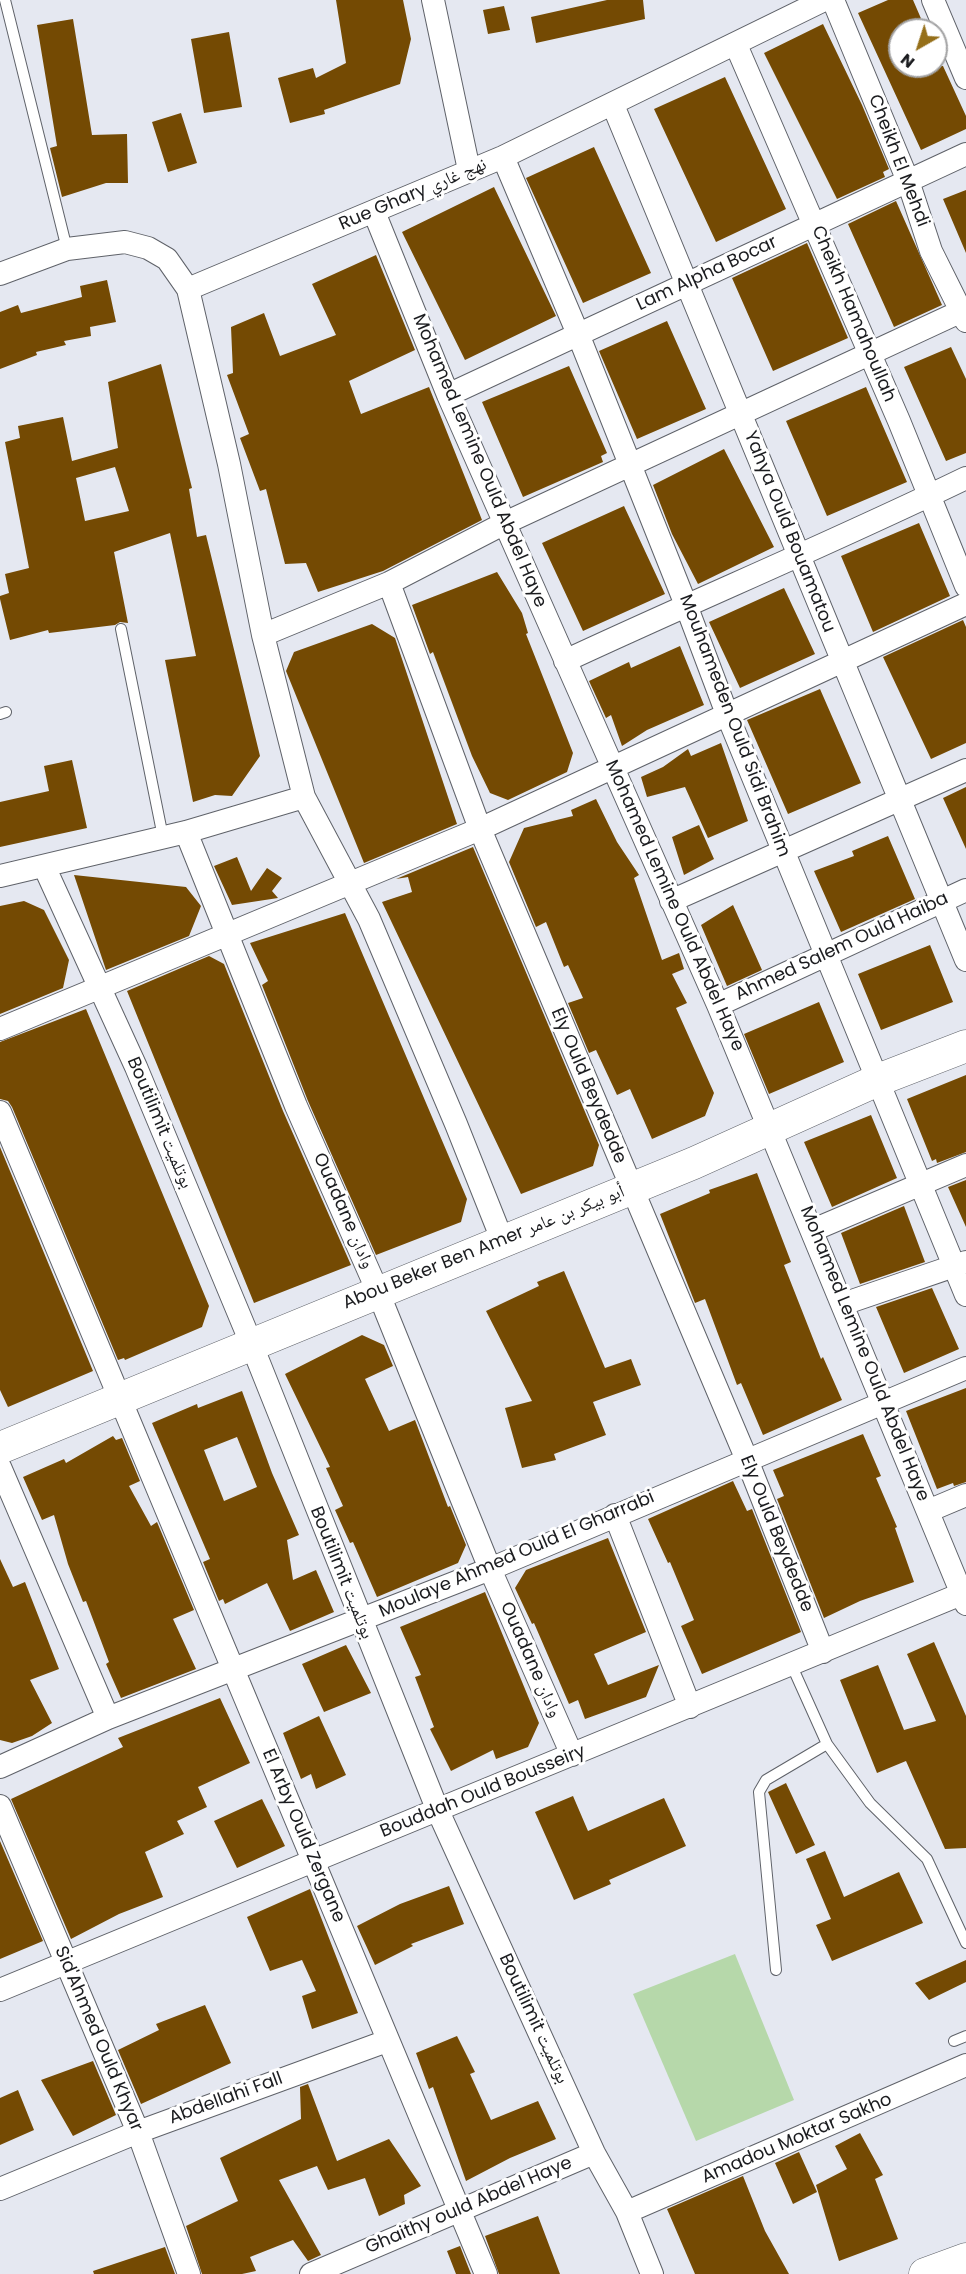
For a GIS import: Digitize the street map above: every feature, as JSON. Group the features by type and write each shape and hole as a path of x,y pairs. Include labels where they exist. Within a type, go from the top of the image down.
{"street":[{"path":"433,0 469,170"},
{"name":"Rue Ghary نهج غاري","path":"188,289 502,157 613,105 824,0"},
{"name":"Cheikh El Mehdi","path":"833,0 908,181 932,250 965,314"},
{"path":"933,0 966,78"},
{"name":"Cheikh Hamahoullah","path":"736,45 899,421 966,586"},
{"name":"Yahya Ould Bouamatou","path":"613,105 966,960"},
{"name":"Lam Alpha Bocar","path":"448,395 966,154"},
{"name":"Mouhameden Ould Sidi Brahim","path":"502,157 578,334 783,851 921,1184 960,1265 966,1295"},
{"name":"Mohamed Lemine Ould Abdel Haye","path":"374,212 448,395 718,1005 965,1596"},
{"path":"0,274 68,249 125,242 148,248 167,259 188,289 227,453 262,635 304,797 351,882 456,1124 502,1242"},
{"path":"262,635 389,583 505,523 869,355 965,314"},
{"path":"566,661 686,605 800,558 966,478"},
{"name":"Ely Ould Beydedde","path":"389,583 480,830 747,1460 823,1652"},
{"path":"0,1029 480,830 966,604"},
{"path":"671,901 966,770"},
{"path":"0,876 186,832 304,797"},
{"name":"Ouadane وادان","path":"186,832 296,1106 378,1292 490,1569 572,1755"},
{"name":"Boutilimit بوتلميت","path":"44,866 136,1067 251,1343 438,1811 594,2153 627,2212 652,2274"},
{"name":"Ahmed Salem Ould Haiba","path":"718,1005 966,890"},
{"name":"Abou Beker Ben Amer أبو بيكر بن عامر","path":"0,1448 251,1343 502,1242 878,1080 966,1046"},
{"name":"El Arby Ould Zergane","path":"0,1112 314,1860 387,2041 461,2209 486,2274"},
{"path":"813,1230 966,1166"},
{"path":"843,1304 960,1265"},
{"name":"Moulaye Ahmed Ould El Gharrabi","path":"0,1767 108,1718 490,1569 966,1368"},
{"path":"0,1467 108,1718"},
{"path":"928,1511 966,1495"},
{"path":"615,1515 690,1707"},
{"name":"Bouddah Ould Bousseiry","path":"0,1990 791,1664 965,1596"},
{"name":"Sid'Ahmed Ould Khyar","path":"0,1806 138,2132 189,2274"},
{"name":"Abdellahi Fall","path":"0,2189 138,2132 387,2041"},
{"name":"Amadou Moktar Sakho","path":"627,2212 966,2065"},
{"name":"Ghaithy ould Abdel Haye","path":"312,2274 594,2153"},
{"path":"926,2274 966,2259"}],"lane":[{"path":"5,0 68,249"},
{"path":"121,629 163,837"},
{"path":"791,1664 827,1744 870,1803 927,1859 966,1943"},
{"path":"776,1970 759,1792 766,1780 827,1744"},
{"path":"954,2041 966,2036"}],"green space":[{"path":"735,1954 794,2100 696,2141 633,1994"}],"building":[{"path":"336,0 403,0 411,39 400,84 324,110 325,114 290,123 278,78 313,68 316,78 346,63"},
{"path":"607,0 643,0 645,19 536,43 531,17"},
{"path":"888,0 913,0 921,18 888,18 888,78 948,77 966,116 966,129 921,150 858,13"},
{"path":"504,6 510,30 488,34 483,10"},
{"path":"73,19 92,135 127,134 128,183 106,183 62,197 50,148 57,146 37,25"},
{"path":"823,24 862,105 889,169 883,172 885,177 837,199 764,53"},
{"path":"229,32 242,107 204,113 191,39"},
{"path":"725,77 786,209 716,242 654,109"},
{"path":"181,113 197,163 168,172 152,122"},
{"path":"594,147 651,273 583,303 526,178"},
{"path":"494,187 556,316 465,360 402,232"},
{"path":"966,190 966,253 943,199"},
{"path":"896,201 942,305 894,327 848,224"},
{"path":"807,243 848,338 773,371 732,278"},
{"path":"376,255 415,350 349,381 361,414 429,387 482,520 383,571 318,592 306,563 285,564 266,489 260,491 240,438 249,434 227,375 233,373 231,327 264,313 280,356 336,335 312,284"},
{"path":"107,280 116,322 90,327 91,336 64,341 66,345 36,352 37,355 0,369 0,312 18,305 21,313 82,297 80,286"},
{"path":"667,321 706,409 637,439 599,351"},
{"path":"951,347 966,379 966,453 946,461 904,367"},
{"path":"161,364 192,488 189,489 197,537 206,535 260,756 232,796 215,795 193,802 165,660 196,656 170,533 114,552 128,623 120,622 115,625 49,633 48,630 10,640 0,599 0,596 9,593 5,574 29,568 5,442 20,438 18,426 63,417 72,461 118,448 108,382","holes":["115,467 129,511 85,521 76,478"]},
{"path":"569,366 607,453 601,456 603,462 523,497 482,402"},
{"path":"866,387 907,482 827,516 786,421"},
{"path":"724,449 774,547 698,584 672,534 653,485"},
{"path":"624,506 665,594 583,631 542,543"},
{"path":"919,523 950,596 873,632 841,556"},
{"path":"497,572 522,613 528,633 526,634 573,753 567,772 508,800 490,793 472,756 433,652 430,654 412,605"},
{"path":"784,588 815,654 740,688 709,622"},
{"path":"963,620 966,627 966,743 931,759 883,657"},
{"path":"372,624 395,638 457,824 364,863 286,671 294,652"},
{"path":"680,646 704,705 647,730 622,746 611,715 606,718 589,681 629,662 631,668"},
{"path":"820,689 861,783 788,814 747,720"},
{"path":"721,743 748,821 708,838 685,787 647,797 641,777 663,767 688,749 691,756"},
{"path":"72,760 87,828 0,847 0,802 49,791 44,766"},
{"path":"966,787 966,849 943,798"},
{"path":"596,799 617,842 639,875 634,878 662,960 679,953 684,969 672,974 687,1003 676,1008 714,1093 705,1116 652,1139 630,1089 617,1095 596,1050 589,1053 568,1003 583,998 568,965 564,967 546,922 536,927 509,862 524,828 573,816 571,810"},
{"path":"699,825 714,859 684,875 672,837"},
{"path":"888,836 915,899 841,932 814,871 854,856 852,851"},
{"path":"473,847 599,1145 593,1166 521,1194 382,902 412,892 408,877 396,879"},
{"path":"237,857 251,891 267,868 282,878 272,891 278,898 232,905 214,866"},
{"path":"74,875 186,887 201,906 189,936 106,970"},
{"path":"24,901 44,910 69,960 63,988 0,1014 0,906"},
{"path":"733,905 762,970 727,986 701,925"},
{"path":"345,913 467,1199 461,1222 376,1255 308,1101 262,985 268,981 250,943"},
{"path":"930,945 953,1002 881,1030 858,974"},
{"path":"209,956 224,964 283,1111 351,1265 254,1303 127,991"},
{"path":"819,1002 844,1062 769,1094 744,1034"},
{"path":"86,1009 209,1306 202,1327 125,1360 124,1358 118,1360 12,1107 8,1101 0,1099 0,1042"},
{"path":"966,1075 966,1152 937,1163 936,1159 932,1161 907,1099"},
{"path":"871,1115 897,1178 832,1207 804,1142"},
{"path":"0,1147 93,1371 8,1407 0,1390"},
{"path":"757,1173 791,1262 784,1265 821,1359 823,1357 842,1400 763,1435 741,1383 737,1385 705,1299 695,1303 660,1214 710,1193 709,1190"},
{"path":"966,1180 966,1227 948,1187"},
{"path":"904,1206 925,1262 860,1284 841,1233"},
{"path":"564,1271 605,1368 631,1359 641,1385 593,1402 606,1435 554,1454 556,1460 522,1468 505,1408 532,1401 486,1311 539,1286 537,1282"},
{"path":"932,1288 959,1349 904,1373 876,1307"},
{"path":"362,1335 384,1345 393,1366 365,1379 389,1431 415,1420 448,1507 450,1506 466,1545 458,1563 377,1597 353,1542 350,1543 335,1510 343,1506 326,1468 330,1467 285,1374"},
{"path":"966,1388 966,1482 954,1486 953,1483 937,1489 906,1411"},
{"path":"242,1391 272,1473 299,1535 287,1540 293,1580 316,1570 334,1612 290,1631 267,1583 225,1604 223,1599 219,1601 203,1562 210,1559 152,1423 197,1404 198,1408","holes":["237,1437 257,1487 224,1501 204,1450"]},
{"path":"863,1434 881,1476 876,1478 897,1527 895,1528 914,1582 860,1601 824,1618 777,1499 784,1496 773,1470"},
{"path":"113,1436 116,1440 122,1438 140,1481 129,1486 151,1526 157,1522 194,1610 173,1619 196,1669 121,1698 106,1664 109,1662 86,1601 83,1602 68,1564 54,1515 42,1520 23,1477 64,1459 66,1463"},
{"path":"733,1481 747,1511 752,1509 801,1632 702,1674 681,1626 694,1620 670,1562 668,1563 648,1519"},
{"path":"608,1538 646,1632 594,1654 608,1685 659,1665 646,1697 585,1719 578,1700 569,1704 534,1623 532,1624 515,1588 526,1570"},
{"path":"0,1559 13,1587 25,1582 59,1669 30,1680 52,1723 32,1736 12,1743 0,1740"},
{"path":"485,1592 539,1723 528,1747 496,1759 493,1750 451,1771 430,1729 434,1727 415,1677 421,1675 400,1627"},
{"path":"934,1642 966,1716 966,1848 945,1849 906,1761 877,1773 840,1680 878,1665 904,1730 936,1721 907,1654"},
{"path":"346,1645 371,1693 324,1712 302,1664"},
{"path":"220,1698 250,1763 198,1787 207,1807 177,1821 184,1834 145,1852 163,1897 119,1914 71,1939 11,1799 123,1747 118,1738"},
{"path":"319,1716 346,1775 316,1789 311,1774 301,1779 283,1733"},
{"path":"786,1783 815,1845 796,1854 768,1792"},
{"path":"573,1796 588,1831 664,1798 686,1846 609,1880 611,1884 574,1900 535,1812"},
{"path":"262,1799 285,1846 237,1868 214,1821"},
{"path":"0,1841 43,1941 0,1959"},
{"path":"825,1851 844,1897 899,1872 923,1923 832,1961 816,1925 831,1919 806,1859"},
{"path":"449,1886 464,1924 411,1944 413,1946 375,1965 357,1926 400,1904"},
{"path":"310,1889 358,2013 312,2029 302,1996 316,1991 302,1960 270,1971 247,1917"},
{"path":"966,1960 966,1982 929,2000 915,1983"},
{"path":"205,2005 231,2063 141,2104 118,2050 159,2030 156,2024"},
{"path":"457,2036 475,2072 470,2074 491,2120 538,2101 556,2139 510,2158 466,2181 433,2087 429,2089 416,2053"},
{"path":"93,2061 116,2115 73,2136 41,2080"},
{"path":"308,2084 337,2161 389,2139 421,2186 404,2195 405,2204 379,2216 365,2178 328,2190 317,2166 279,2180 321,2255 308,2261 293,2240 250,2257 256,2271 242,2274 202,2274 186,2226 238,2201 220,2158 301,2119 300,2087"},
{"path":"18,2090 34,2130 0,2145 0,2098"},
{"path":"860,2133 883,2175 875,2179 898,2239 839,2261 816,2185 847,2169 835,2146"},
{"path":"799,2152 817,2192 793,2204 775,2163"},
{"path":"743,2176 765,2231 789,2274 695,2274 667,2209"},
{"path":"538,2216 560,2274 499,2274 485,2236"},
{"path":"460,2246 471,2274 456,2274 447,2251"},
{"path":"165,2247 175,2274 94,2274 93,2271"}]}
